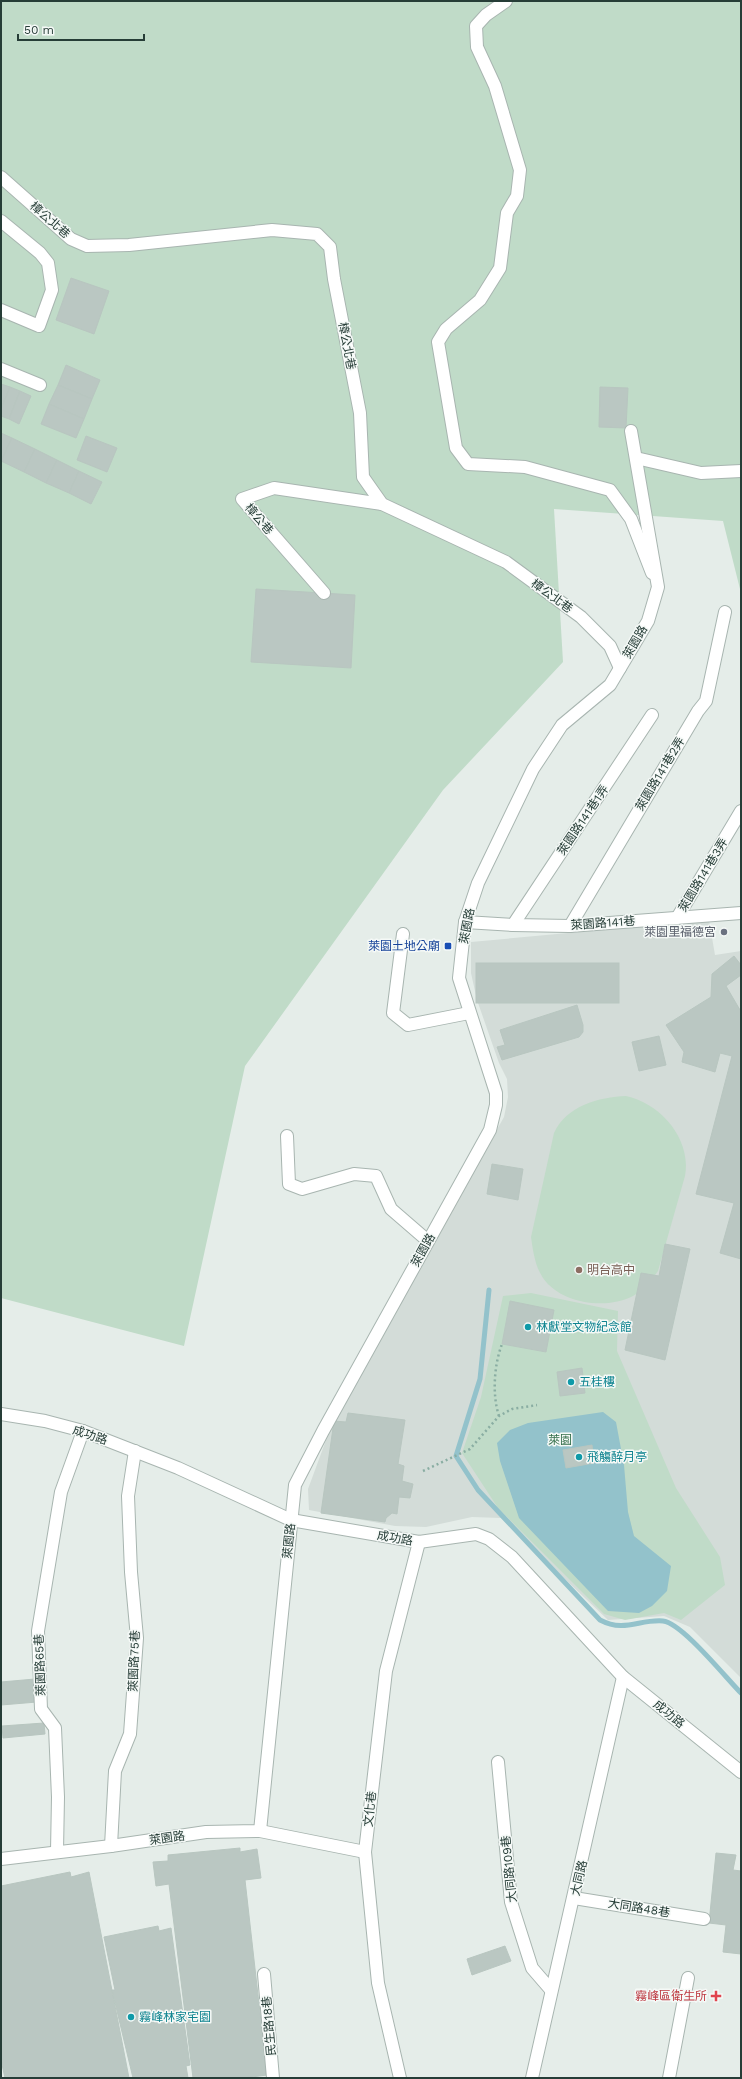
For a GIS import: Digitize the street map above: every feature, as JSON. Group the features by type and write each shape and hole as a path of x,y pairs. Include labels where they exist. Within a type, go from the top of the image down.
{"street":[{"path":"506,1 486,15 476,26 477,47 495,86 520,170 517,196 507,213 500,268 480,300 446,329 438,342 456,448 468,464 525,467 610,490 631,519 645,558 658,586"},
{"name":"樟公北巷","path":"1,177 70,239 87,246 129,244 272,230 317,234 330,247 334,279 360,413 363,477 382,504 506,562 581,617 610,646 620,668"},
{"path":"1,221 40,253 48,263 52,290 39,326 1,310"},
{"path":"1,369 40,385"},
{"name":"萊園路","path":"1,1859 56,1851 111,1846 206,1832 260,1831 295,1486 323,1430 490,1130 496,1105 496,1094 459,978 466,922 478,883 533,769 562,726 610,685 648,621 658,586 631,431"},
{"path":"636,458 701,474 741,471"},
{"name":"樟公巷","path":"324,593 242,499 274,488 382,504"},
{"name":"萊園路141巷2弄","path":"570,926 698,711 706,701 725,612"},
{"name":"萊園路141巷1弄","path":"513,925 652,715"},
{"name":"萊園路141巷3弄","path":"677,918 741,811"},
{"name":"萊園路141巷","path":"466,922 570,926 741,912"},
{"path":"403,934 393,1013 408,1025 469,1013"},
{"path":"287,1136 290,1184 302,1189 354,1174 376,1176 391,1209 428,1241"},
{"name":"成功路","path":"1,1414 83,1431 135,1450 291,1520 419,1542 476,1534 496,1542 512,1557 623,1677 741,1772"},
{"name":"萊園路65巷","path":"56,1851 58,1798 55,1728 41,1709 38,1631 61,1492 83,1431"},
{"name":"萊園路75巷","path":"111,1846 115,1771 130,1734 137,1638 131,1572 128,1496 135,1450"},
{"name":"文化巷","path":"400,2078 378,1983 365,1852 386,1671 419,1542"},
{"name":"大同路","path":"532,2078 623,1677"},
{"name":"大同路109巷","path":"498,1762 511,1902 532,1968 551,1990"},
{"path":"260,1831 365,1852"},
{"name":"大同路48巷","path":"574,1898 704,1919"},
{"name":"民生路18巷","path":"264,1974 273,2078"},
{"path":"669,2078 688,1978"}],"path":[{"path":"499,1416 494,1402 498,1356 502,1344"},
{"path":"422,1471 470,1450 499,1416 512,1409 537,1405"}],"shaded area":[{"name":"明台高中","path":"709,920 715,955 741,951 741,1678 690,1627 664,1616 608,1620 501,1518 472,1517 426,1527 395,1526 309,1510 308,1489 332,1424 504,1117 508,1097 507,1079 499,1063 477,1000 471,973 471,942"}],"green space":[{"path":"1,1 741,1 741,593 723,521 554,509 563,662 443,790 245,1066 184,1346 1,1298"},
{"path":"626,1096 651,1106 671,1125 684,1149 686,1162 685,1176 658,1271 653,1278 636,1294 622,1300 610,1303 597,1303 572,1299 551,1287 543,1278 536,1263 531,1237 554,1133 559,1124 567,1116 584,1105 605,1098"},
{"name":"萊園","path":"531,1293 618,1311 617,1351 676,1488 720,1557 725,1585 681,1620 664,1613 625,1620 604,1614 498,1508 462,1453 481,1397 503,1296"}],"water":[{"path":"603,1412 616,1422 624,1465 628,1512 634,1536 671,1566 667,1591 652,1606 639,1613 608,1611 519,1518 500,1461 497,1443 510,1430 528,1423"}],"building":[{"path":"71,278 109,291 94,334 56,320"},
{"path":"66,365 100,380 92,399 58,385"},
{"path":"1,384 10,387 1,409"},
{"path":"58,385 92,399 84,419 49,404"},
{"path":"10,387 20,391 9,419 1,416 1,409"},
{"path":"600,387 628,388 626,428 599,427"},
{"path":"20,391 31,396 19,424 9,419"},
{"path":"49,404 84,419 76,438 41,424"},
{"path":"1,433 12,438 1,461"},
{"path":"86,436 117,448 107,472 77,460"},
{"path":"12,438 35,449 24,472 1,461"},
{"path":"35,449 57,460 46,483 24,472"},
{"path":"57,460 79,471 69,493 46,483"},
{"path":"79,471 102,482 91,504 69,493"},
{"path":"256,589 355,595 351,668 251,662"},
{"path":"734,956 741,965 741,975 726,986 740,1010 741,1005 741,1259 720,1253 734,1203 696,1194 732,1056 720,1053 715,1072 682,1062 684,1052 666,1025 711,997 712,974"},
{"path":"476,963 619,963 619,1003 476,1003"},
{"path":"577,1005 583,1025 583,1032 579,1037 502,1060 497,1047 505,1045 500,1030"},
{"path":"659,1036 666,1065 639,1071 632,1042"},
{"path":"492,1164 523,1169 518,1200 487,1194"},
{"path":"665,1244 690,1249 665,1360 625,1350 641,1273 659,1276"},
{"name":"林獻堂文物紀念館","path":"510,1301 554,1310 546,1352 502,1344"},
{"name":"五桂樓","path":"582,1368 585,1393 560,1396 557,1372"},
{"path":"348,1413 405,1420 398,1464 404,1466 402,1481 413,1484 410,1498 399,1497 397,1514 392,1513 386,1518 385,1522 321,1513 334,1421 346,1422"},
{"name":"飛觴醉月亭","path":"592,1445 594,1463 566,1468 563,1450"},
{"path":"35,1679 37,1702 1,1705 1,1682"},
{"path":"44,1723 45,1734 3,1738 2,1726"},
{"path":"240,1848 240,1852 257,1849 261,1878 245,1880 267,2075 244,2078 193,2078 169,1884 156,1886 153,1862 168,1861 168,1855"},
{"path":"716,1853 736,1855 733,1870 741,1871 741,1954 723,1952 726,1925 709,1923"},
{"path":"70,1872 71,1877 89,1872 129,2078 5,2078 1,2060 1,1886"},
{"path":"158,1926 159,1931 171,1928 190,2065 186,2066 188,2078 133,2078 112,1990 115,1990 104,1937"},
{"path":"505,1946 511,1961 472,1975 467,1959"}],"waterway":[{"path":"489,1290 480,1379 456,1456 478,1490 600,1620 609,1624 625,1626 654,1621 663,1621 671,1624 704,1652 741,1693"}],"place":[{"name":"萊園里福德宮","path":"724,932"},
{"name":"萊園土地公廟","path":"448,946"},
{"name":"明台高中","path":"579,1270"},
{"name":"林獻堂文物紀念館","path":"528,1327"},
{"name":"五桂樓","path":"571,1382"},
{"name":"飛觴醉月亭","path":"579,1457"},
{"name":"霧峰區衛生所","path":"716,1996"},
{"name":"霧峰林家宅園","path":"131,2017"}]}
